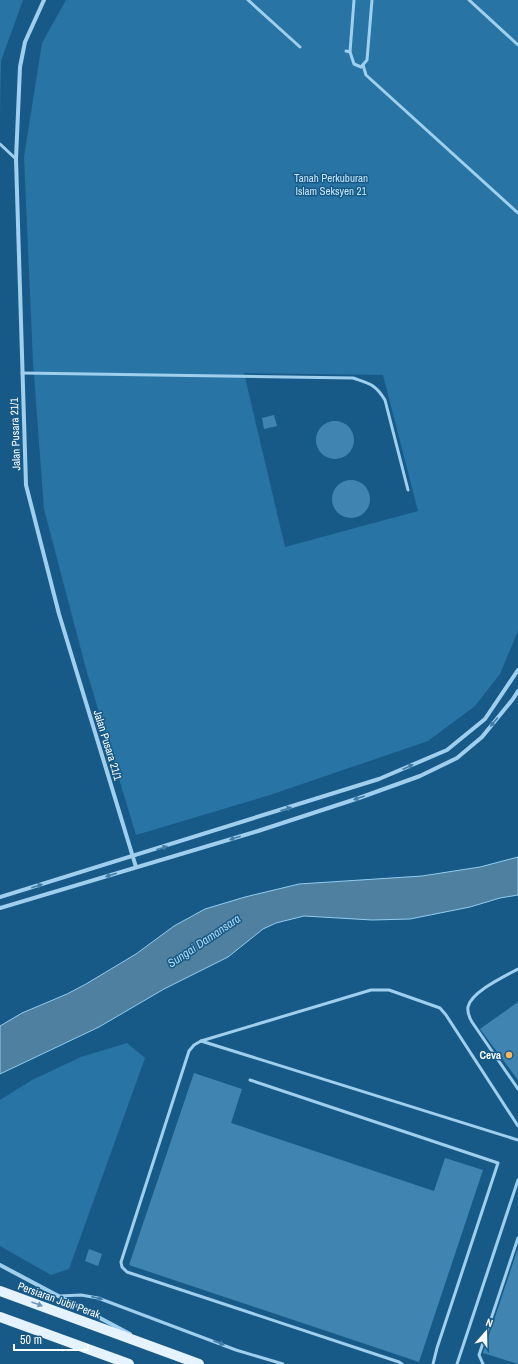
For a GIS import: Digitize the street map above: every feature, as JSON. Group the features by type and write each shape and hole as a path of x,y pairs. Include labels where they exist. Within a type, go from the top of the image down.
{"main road":[{"name":"Persiaran Jubli Perak","path":"0,1291 199,1364"},
{"path":"0,1317 128,1364"}],"street":[{"name":"Jalan Pusara 21/1","path":"44,0 25,42 20,67 16,159 26,485 59,614 136,867"},
{"path":"0,897 133,857 379,779 447,750 485,719 518,670"},
{"path":"0,908 265,828 359,798 420,776 457,758 482,737 518,691"},
{"path":"0,1265 159,1349"}],"lane":[{"path":"248,0 300,47"},
{"path":"354,0 350,52 354,64 361,67 367,60 372,0"},
{"path":"468,0 518,45"},
{"path":"346,51 350,52"},
{"path":"363,65 366,75 518,214"},
{"path":"0,144 16,159"},
{"path":"22,373 353,378 372,384 379,390 385,400 408,490"},
{"path":"518,969 495,982 473,999 468,1006 468,1014 472,1022 518,1089"},
{"path":"402,1364 127,1272 122,1267 121,1262 189,1051 194,1045 201,1041 371,990 389,990 440,1008 518,1126"},
{"path":"201,1041 518,1140"},
{"path":"250,1080 498,1163 433,1364"},
{"path":"457,1364 518,1180"},
{"path":"483,1364 479,1355 518,1238"},
{"path":"59,1296 81,1295 98,1298 236,1350 283,1364"}],"green space":[{"path":"0,0 23,0 1,61 0,113"},
{"name":"Tanah Perkuburan Islam Seksyen 21","path":"66,0 518,0 518,631 500,674 475,706 428,741 270,795 136,835 86,669 44,509 33,362 24,157 42,43","holes":["244,373 383,375 418,511 285,547"]},
{"path":"127,1043 145,1058 69,1269 51,1275 0,1246 0,1100 32,1080 81,1057"}],"water":[{"name":"Sungai Damansara","path":"518,857 518,895 500,898 470,907 410,919 372,920 304,916 276,923 263,929 228,957 164,989 99,1027 0,1074 0,1026 22,1013 67,994 86,984 136,954 174,926 205,909 245,897 299,884 422,876 480,867"}],"building":[{"path":"274,415 277,426 264,429 262,418"},
{"path":"331,421 339,421 346,424 351,429 354,440 351,451 346,456 339,459 331,459 324,456 319,451 316,444 316,436 319,429 324,424"},
{"path":"347,480 355,480 362,483 367,488 370,499 367,510 362,515 355,518 347,518 340,515 335,510 332,503 332,495 335,488 340,483"},
{"name":"Ceva","path":"518,1002 518,1080 480,1029"},
{"path":"194,1073 242,1089 231,1123 434,1191 445,1158 483,1170 419,1362 129,1265"},
{"path":"89,1249 102,1254 98,1266 85,1261"},
{"path":"518,1251 518,1364 483,1353"}],"place":[{"name":"Ceva","path":"509,1055"}]}
